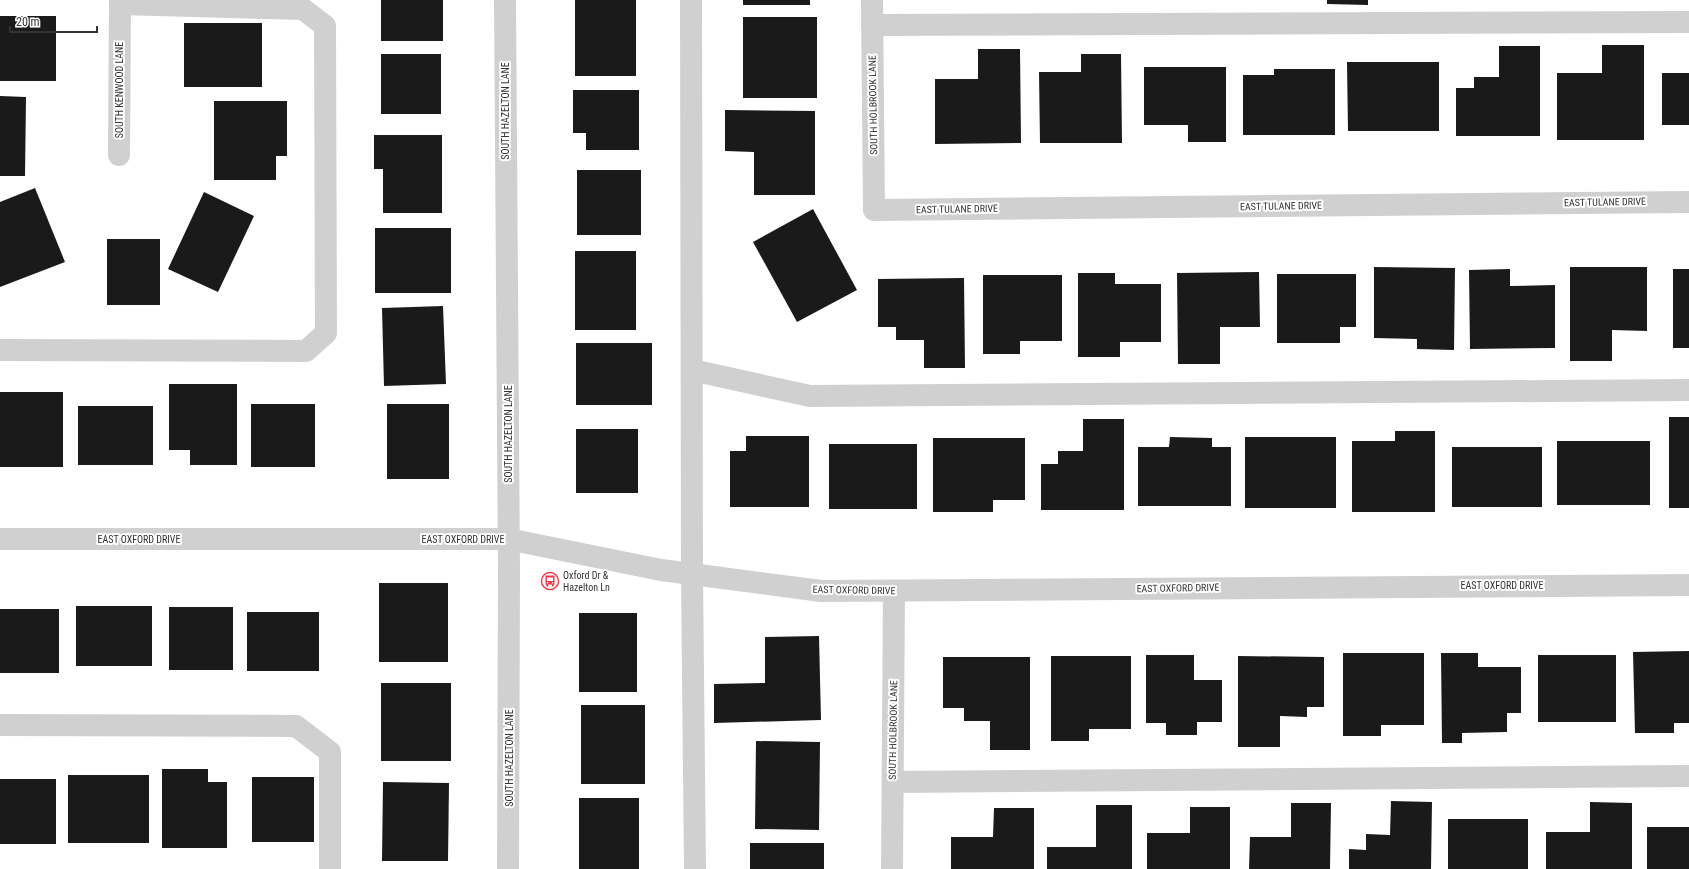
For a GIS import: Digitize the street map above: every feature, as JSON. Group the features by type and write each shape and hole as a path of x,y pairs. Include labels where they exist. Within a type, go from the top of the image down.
{"street":[{"name":"SOUTH HAZELTON LANE","path":"505,0 508,869"},
{"path":"691,0 692,575 695,869"},
{"name":"SOUTH HOLBROOK LANE","path":"872,0 874,210"},
{"path":"0,350 306,351 326,333 325,26 303,9 120,2"},
{"name":"SOUTH KENWOOD LANE","path":"119,155 120,2"},
{"path":"872,25 1689,22"},
{"name":"EAST TULANE DRIVE","path":"874,210 1689,202"},
{"path":"692,370 810,396 1689,390"},
{"name":"EAST OXFORD DRIVE","path":"0,539 508,539 661,570 821,591 1689,585"},
{"name":"SOUTH HOLBROOK LANE","path":"892,869 894,591"},
{"path":"0,725 296,726 330,752 330,869"},
{"path":"893,782 1689,776"}],"building":[{"path":"381,0 443,0 443,41 381,41"},
{"path":"575,0 636,0 636,76 575,76"},
{"path":"743,0 810,0 810,5 743,5"},
{"path":"1327,0 1368,0 1368,5 1327,4"},
{"path":"0,16 56,16 56,81 0,81"},
{"path":"743,17 817,17 817,98 743,98"},
{"path":"184,23 262,23 262,87 184,87"},
{"path":"1602,45 1644,45 1644,140 1557,140 1557,73 1602,73"},
{"path":"1499,46 1540,46 1540,136 1456,136 1456,88 1474,88 1474,77 1499,77"},
{"path":"978,49 1020,49 1021,143 935,144 935,79 978,79"},
{"path":"381,54 441,54 441,114 381,114"},
{"path":"1081,54 1121,54 1122,143 1040,143 1039,72 1081,72"},
{"path":"1347,62 1439,62 1439,131 1348,131"},
{"path":"1144,67 1226,67 1226,142 1188,142 1188,125 1144,125"},
{"path":"1274,69 1335,69 1335,135 1243,135 1243,75 1274,75"},
{"path":"1662,73 1689,73 1689,125 1662,125"},
{"path":"573,90 639,90 639,150 586,150 586,133 573,133"},
{"path":"0,96 26,97 25,176 0,176"},
{"path":"214,101 287,101 287,156 276,156 276,180 214,180"},
{"path":"725,110 815,111 815,195 754,195 754,152 725,151"},
{"path":"374,135 442,135 442,213 383,213 383,169 374,169"},
{"path":"577,170 641,170 641,235 577,235"},
{"path":"35,188 65,262 0,287 0,202"},
{"path":"204,192 254,216 218,292 168,269"},
{"path":"813,209 857,290 797,322 753,242"},
{"path":"375,228 451,228 451,293 375,293"},
{"path":"107,239 160,239 160,305 107,305"},
{"path":"575,251 636,251 636,330 575,330"},
{"path":"1374,267 1455,268 1454,350 1417,349 1417,339 1374,338"},
{"path":"1570,267 1647,267 1647,331 1612,330 1612,361 1570,361"},
{"path":"1510,269 1510,286 1555,285 1555,348 1470,349 1469,270"},
{"path":"1673,269 1689,269 1689,348 1673,348"},
{"path":"1259,272 1260,327 1220,327 1220,364 1178,364 1177,273"},
{"path":"1078,273 1115,273 1115,284 1161,284 1161,342 1120,342 1120,357 1078,357"},
{"path":"1277,274 1356,274 1356,327 1340,327 1340,343 1277,343"},
{"path":"983,275 1062,275 1062,341 1020,341 1020,354 983,354"},
{"path":"964,278 965,368 924,368 924,340 896,340 896,327 878,327 878,279"},
{"path":"443,306 446,384 384,386 382,308"},
{"path":"576,343 652,343 652,405 576,405"},
{"path":"169,384 237,384 237,465 190,465 190,450 169,450"},
{"path":"0,392 63,392 63,467 0,467"},
{"path":"251,404 315,404 315,467 251,467"},
{"path":"387,404 449,404 449,479 387,479"},
{"path":"78,406 153,406 153,465 78,465"},
{"path":"1669,417 1689,417 1689,508 1669,508"},
{"path":"1083,419 1124,419 1124,510 1041,510 1041,464 1058,464 1058,451 1083,451"},
{"path":"576,429 638,429 638,493 576,493"},
{"path":"1395,431 1435,431 1435,512 1352,512 1352,441 1395,441"},
{"path":"746,436 809,436 809,507 730,507 730,451 746,451"},
{"path":"1170,437 1212,438 1212,447 1231,447 1231,506 1138,506 1138,447 1169,447"},
{"path":"1245,437 1336,437 1336,508 1245,508"},
{"path":"933,438 1025,438 1025,500 993,500 993,512 933,512"},
{"path":"1557,441 1650,441 1650,505 1557,505"},
{"path":"829,444 917,444 917,509 829,509"},
{"path":"1452,447 1542,447 1542,507 1452,507"},
{"path":"379,583 448,583 448,662 379,662"},
{"path":"76,606 152,606 152,666 76,666"},
{"path":"169,607 233,607 233,670 169,670"},
{"path":"0,609 59,609 59,673 0,673"},
{"path":"247,612 319,612 319,671 247,671"},
{"path":"579,613 637,613 637,692 579,692"},
{"path":"819,636 821,720 714,723 714,684 765,683 765,637"},
{"path":"1689,651 1689,723 1674,723 1674,733 1635,733 1633,652"},
{"path":"1343,653 1424,653 1424,725 1381,725 1381,736 1343,736"},
{"path":"1441,653 1478,653 1478,667 1521,667 1521,713 1507,713 1507,732 1462,733 1462,743 1442,743"},
{"path":"1146,655 1194,655 1194,680 1222,680 1222,722 1197,722 1197,735 1166,735 1166,723 1146,723"},
{"path":"1538,655 1616,655 1616,722 1538,722"},
{"path":"1051,656 1131,656 1131,729 1089,729 1089,741 1051,741"},
{"path":"1238,656 1324,657 1324,707 1307,707 1307,717 1280,716 1280,747 1238,747"},
{"path":"943,657 1030,657 1030,750 990,750 990,721 964,721 964,708 943,708"},
{"path":"381,683 451,683 451,761 381,761"},
{"path":"581,705 645,705 645,784 581,784"},
{"path":"756,741 820,742 819,830 755,829"},
{"path":"162,769 208,769 208,782 227,782 227,848 162,848"},
{"path":"68,775 149,775 149,843 68,843"},
{"path":"252,777 314,777 314,842 252,842"},
{"path":"0,779 56,779 56,844 0,844"},
{"path":"383,782 449,783 448,861 382,861"},
{"path":"579,798 639,798 639,869 579,869"},
{"path":"1391,801 1432,802 1431,869 1349,869 1349,849 1366,850 1366,834 1390,835"},
{"path":"1590,802 1632,803 1632,869 1546,869 1546,832 1590,832"},
{"path":"1291,803 1331,803 1330,869 1249,869 1250,837 1291,837"},
{"path":"1096,805 1132,805 1132,869 1047,869 1047,847 1096,847"},
{"path":"1190,807 1230,807 1230,869 1147,869 1147,833 1190,833"},
{"path":"994,808 1034,808 1034,869 951,869 951,837 993,837"},
{"path":"1448,819 1528,819 1528,869 1448,869"},
{"path":"1647,827 1689,827 1689,869 1647,869"},
{"path":"750,843 824,843 824,869 750,869"}],"place":[{"name":"Oxford Dr & Hazelton Ln","path":"550,581"}]}
